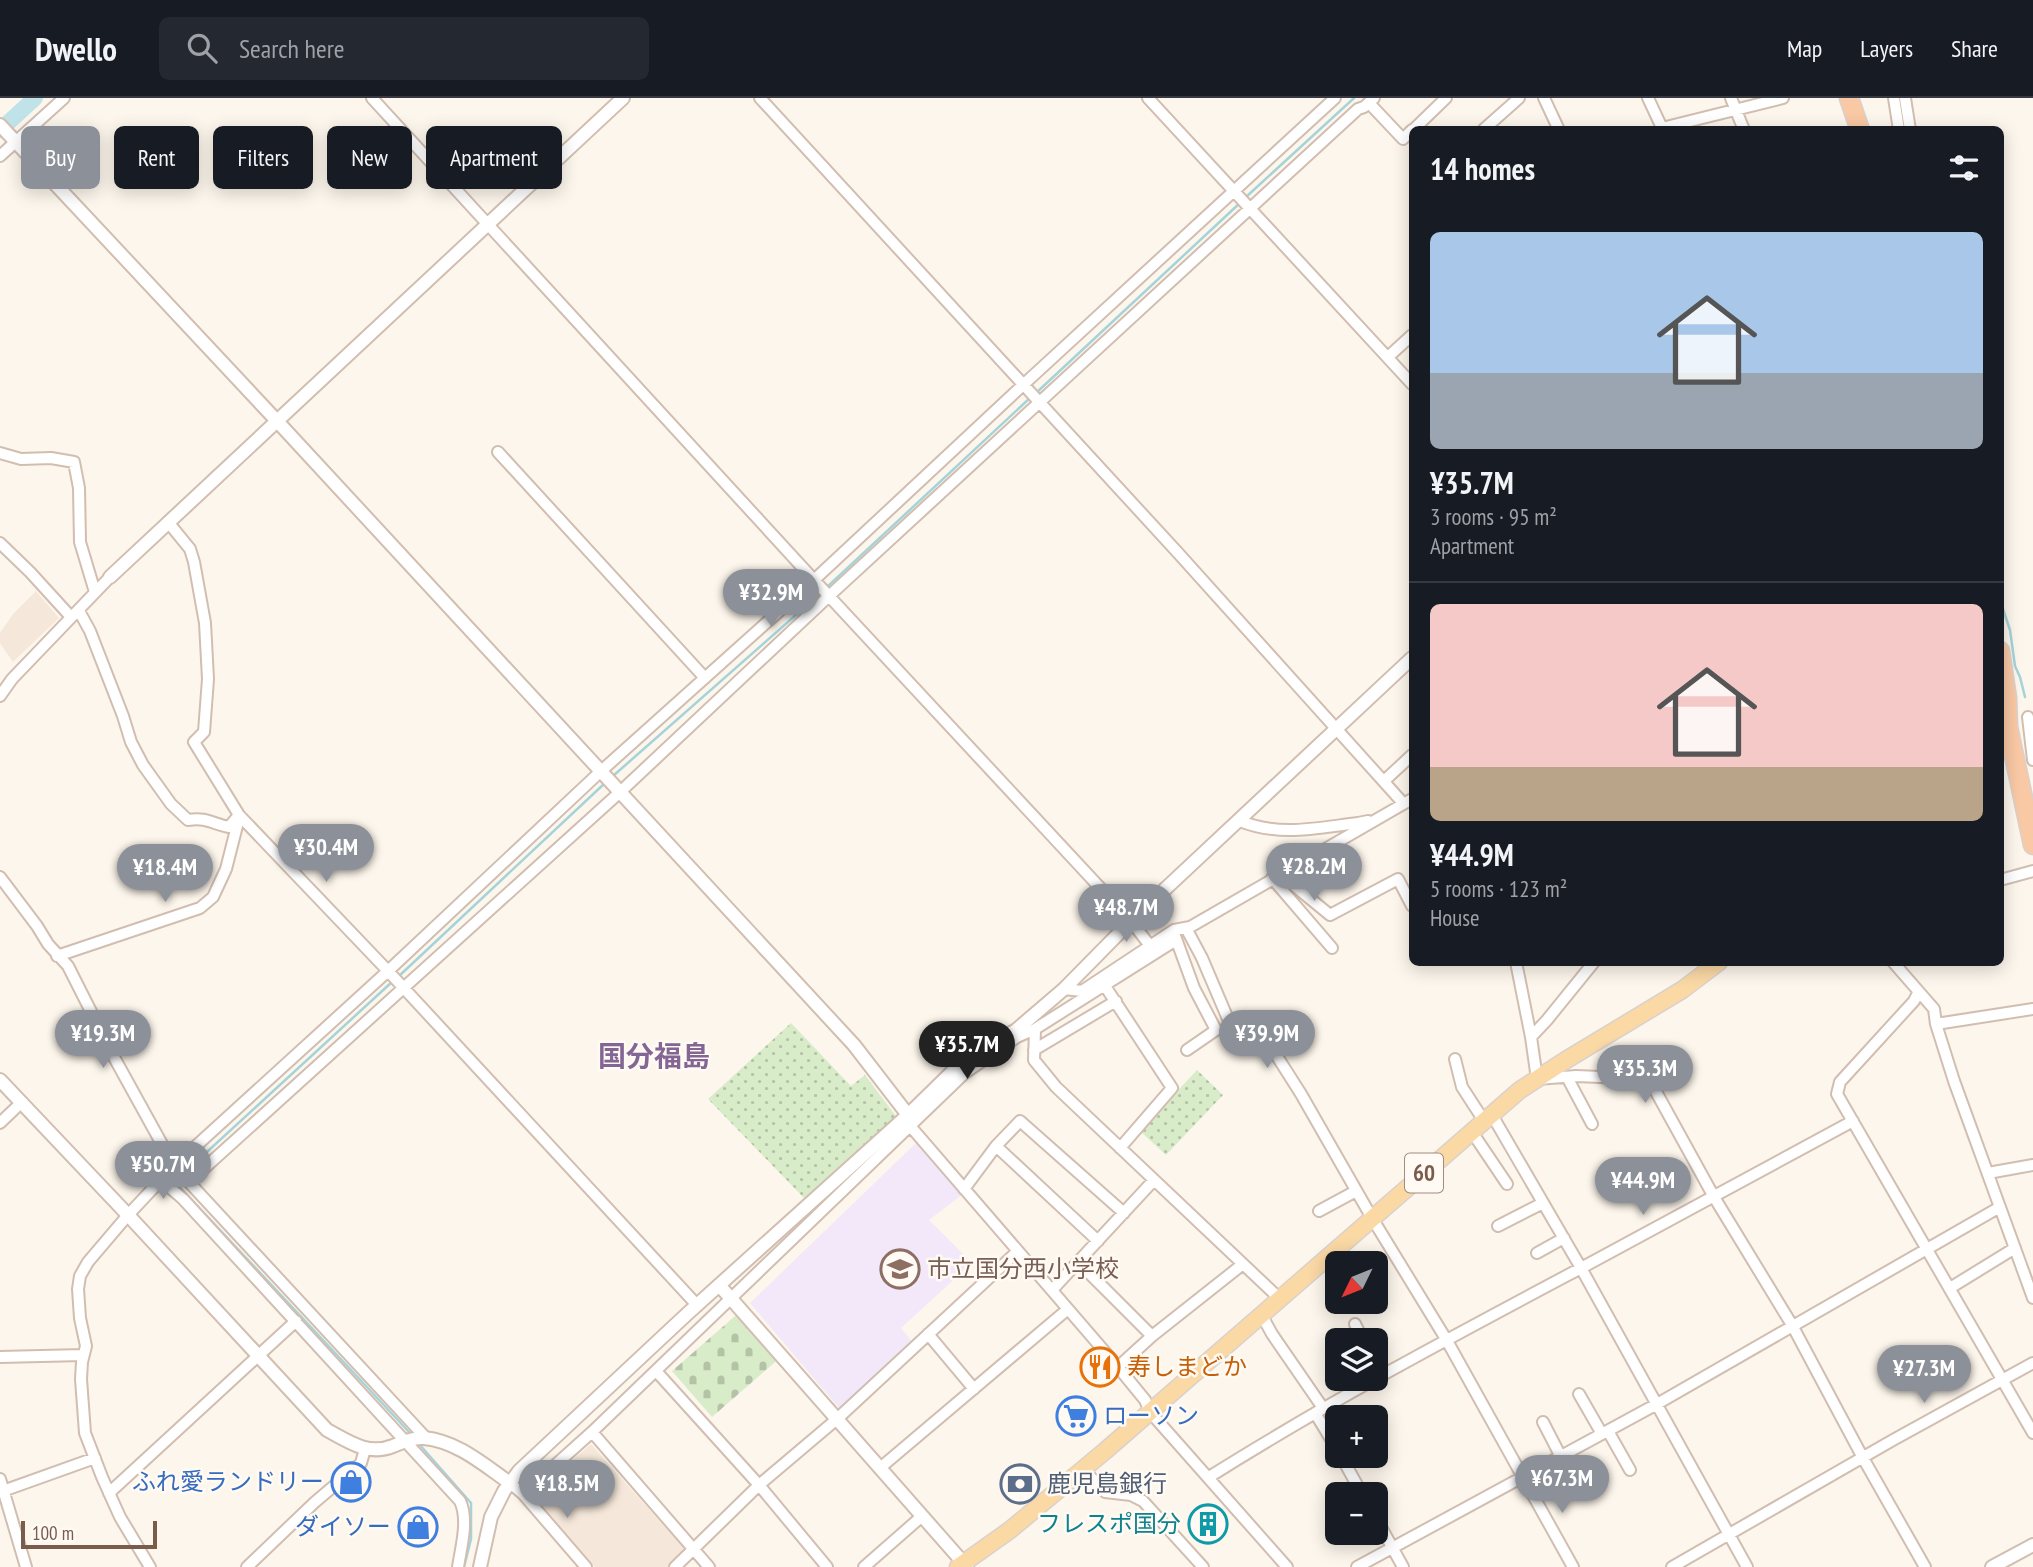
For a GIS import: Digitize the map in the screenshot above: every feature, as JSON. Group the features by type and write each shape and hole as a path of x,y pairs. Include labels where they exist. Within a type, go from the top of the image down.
{"highway":[{"path":"1849,98 1859,126"},
{"path":"2004,678 2007,698 2004,728 2033,845"}],"main road":[{"name":"60","path":"963,1566 1083,1469 1537,1079 1682,990 1714,966"}],"street":[{"path":"0,156 64,98"},
{"path":"372,98 1131,922 1151,947"},
{"path":"0,696 12,679 110,577 622,98"},
{"path":"523,1494 731,1299 909,1121 956,1068 986,1045 1035,1029 1151,947 1408,801 1384,781 760,98"},
{"path":"1148,98 1409,381"},
{"path":"150,1567 120,1517 85,1433 81,1379 86,1346 78,1289 80,1276 88,1262 174,1166 390,972 601,773 815,581 1335,98"},
{"path":"1416,126 1446,98"},
{"path":"1488,126 1520,98"},
{"path":"1544,98 1557,126"},
{"path":"1648,98 1661,126"},
{"path":"1731,98 1742,126"},
{"path":"1674,126 1783,98"},
{"path":"1894,98 1898,126"},
{"path":"1905,98 1909,126"},
{"path":"189,1182 617,791 1037,400 1358,109 1371,100 1403,139 1409,133"},
{"path":"0,125 854,1045 909,1121 964,1188 1118,1367 1145,1400 1150,1412 1287,1567"},
{"path":"1388,358 1409,338"},
{"path":"499,452 705,678"},
{"path":"0,453 21,458 51,458 74,462 79,488 80,542 95,592"},
{"path":"168,522 191,549 205,623 208,679 204,732 194,742 239,815 390,972 697,1305"},
{"path":"0,543 90,631 131,742 143,765 171,804 188,820 201,818 229,827 239,815"},
{"path":"1016,1034 1131,922 1409,662"},
{"path":"2004,728 2031,716 2033,760"},
{"path":"1384,781 1409,758"},
{"path":"57,956 200,908 213,897 226,869 239,815"},
{"path":"1240,821 1254,827 1282,832 1358,824 1383,817"},
{"path":"2004,879 2033,871"},
{"path":"1276,876 1330,915 1398,879 1409,900"},
{"path":"1276,876 1332,948"},
{"path":"0,877 57,956 68,966 174,1166 423,1438"},
{"path":"1064,989 1084,995 1105,986 1179,933"},
{"path":"1179,933 1194,988 1216,1030 1187,1050"},
{"path":"1179,933 1202,958 1240,1047 1266,1039 1301,1094 1446,1339 1573,1567"},
{"path":"1517,966 1537,1079 1649,1079 1713,1197 1792,1325 1863,1458 1926,1567"},
{"path":"1531,1037 1591,966"},
{"path":"1896,966 1934,1009 1936,1024 2033,1298"},
{"path":"1105,986 1172,1088 1120,1148"},
{"path":"1918,993 1914,1001 1840,1082 1838,1094 2033,1433"},
{"path":"1034,1050 1116,1001"},
{"path":"1936,1024 2033,1009"},
{"path":"1035,1029 1034,1060 1056,1087 1280,1299"},
{"path":"1455,1059 1462,1087 1483,1123 1543,1203 1564,1238 1747,1567"},
{"path":"1567,1077 1592,1124"},
{"path":"0,1080 327,1430 365,1449 379,1450 423,1438 459,1448 523,1494 586,1567"},
{"path":"0,1123 22,1102"},
{"path":"480,1567 491,1517 503,1491 519,1471 719,1285 909,1121"},
{"path":"964,1188 996,1146 1020,1121 1124,1213"},
{"path":"1388,1372 1853,1121"},
{"path":"1483,1123 1507,1184"},
{"path":"996,1146 1098,1241"},
{"path":"1988,1173 2033,1165"},
{"path":"161,1180 183,1199 460,1501 464,1509 458,1567"},
{"path":"1052,1290 1154,1180"},
{"path":"1320,1211 1356,1191"},
{"path":"1499,1226 1543,1203"},
{"path":"1357,1567 1657,1404 2000,1207"},
{"path":"1537,1253 1564,1238"},
{"path":"1950,1288 2015,1248"},
{"path":"675,1567 759,1485 837,1419 1018,1251"},
{"path":"1078,1262 1152,1336"},
{"path":"1118,1367 1152,1336 1242,1264"},
{"path":"719,1285 963,1566"},
{"path":"880,1468 1068,1309"},
{"path":"1209,1477 1323,1408 1261,1314"},
{"path":"109,1493 296,1321"},
{"path":"1355,1324 1357,1328"},
{"path":"929,1334 974,1389"},
{"path":"0,1356 83,1355"},
{"path":"1672,1567 2033,1363"},
{"path":"656,1371 759,1485 827,1567"},
{"path":"1315,1413 1354,1391"},
{"path":"1578,1394 1630,1470"},
{"path":"1315,1413 1325,1429"},
{"path":"1543,1422 1561,1457"},
{"path":"592,1432 709,1567"},
{"path":"247,1567 315,1502 361,1463 365,1449"},
{"path":"2,1491 95,1458"},
{"path":"1083,1469 1105,1492 1143,1501 1203,1567"},
{"path":"0,1479 24,1566"},
{"path":"864,1567 921,1517"},
{"path":"1388,1540 1403,1567"},
{"path":"1992,1567 2033,1545"}],"shaded area":[{"path":"36,591 59,618 13,662 0,643 0,633 13,614"},
{"path":"916,1143 963,1194 929,1220 972,1263 901,1328 914,1344 839,1408 750,1303"},
{"path":"591,1444 687,1552 670,1567 595,1567 532,1495"}],"green space":[{"path":"791,1023 851,1086 865,1075 896,1116 805,1199 708,1099"},
{"path":"1197,1070 1223,1095 1166,1155 1140,1131"},
{"path":"742,1310 782,1356 712,1417 672,1371"}],"waterway":[{"path":"0,130 35,98"},
{"path":"1246,197 1354,98"},
{"path":"1036,393 1241,202"},
{"path":"826,588 1031,397"},
{"path":"613,776 821,593"},
{"path":"2004,612 2010,630 2015,666 2025,697"},
{"path":"398,977 605,783"},
{"path":"184,1173 393,981"},
{"path":"179,1178 175,1182 410,1433"},
{"path":"419,1444 471,1503 471,1539 464,1567"}],"place":[{"name":"市立国分西小学校","path":"900,1269"},
{"name":"寿しまどか","path":"1100,1367"},
{"name":"ローソン","path":"1076,1416"},
{"name":"ふれ愛ランドリー","path":"351,1482"},
{"name":"鹿児島銀行","path":"1020,1484"},
{"name":"フレスポ国分","path":"1208,1524"},
{"name":"ダイソー","path":"418,1527"}],"district":[{"name":"国分福島","path":"654,1056"}]}
